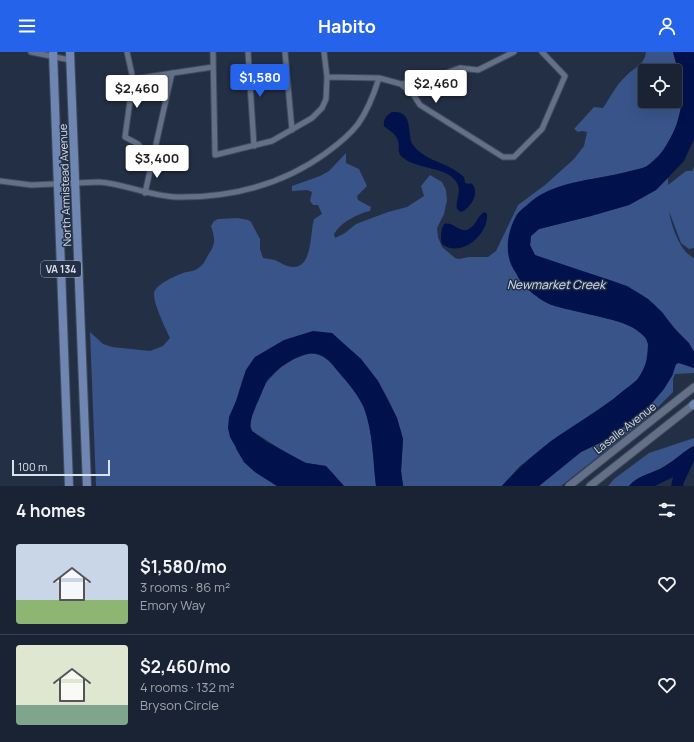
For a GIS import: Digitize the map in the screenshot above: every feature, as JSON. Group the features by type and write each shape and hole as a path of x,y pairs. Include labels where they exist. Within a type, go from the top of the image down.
{"main road":[{"name":"North Armistead Avenue","path":"53,54 69,486"},
{"name":"North Armistead Avenue","path":"70,56 87,486"},
{"name":"Lasalle Avenue","path":"569,486 694,387"},
{"path":"590,486 694,404"}],"street":[{"path":"31,52 70,56"},
{"path":"127,52 133,79 125,137 138,144 152,162"},
{"path":"213,52 214,155 254,146 272,140 312,118 322,108 326,99 327,77 324,52"},
{"path":"248,52 254,146"},
{"path":"285,52 292,130"},
{"path":"327,77 379,78 401,84 420,82 460,68 478,70 514,52"},
{"path":"401,84 413,94 420,105 504,157 514,158 542,129 564,76 542,52"},
{"path":"133,79 213,67"},
{"path":"145,193 172,73"},
{"path":"0,181 26,184 99,182 109,183 145,193 176,197 231,193 253,189 286,177 315,161 349,134 364,115 373,97 379,78"}],"shaded area":[{"path":"646,52 673,52 676,64 641,64"},
{"path":"638,66 638,108 681,108 676,127 664,151 646,167 572,183 511,230 575,311 630,325 646,338 648,344 646,365 638,379 612,400 552,441 520,466 502,486 403,486 401,471 403,439 397,418 378,381 361,359 332,334 255,357 246,370 242,381 234,407 236,449 244,462 255,472 277,486 96,486 90,332 103,344 112,347 150,351 163,346 170,338 154,299 155,291 157,287 166,281 185,272 195,270 203,264 214,243 214,235 211,226 214,221 218,219 238,218 248,220 251,222 260,239 260,249 263,258 275,260 291,267 299,266 304,262 310,248 314,219 322,214 318,205 313,205 310,201 312,192 307,190 292,191 292,186 320,176 329,171 346,153 346,163 359,169 367,186 357,196 358,200 371,207 370,211 355,216 345,222 334,234 335,238 345,233 356,224 388,212 407,207 424,196 421,186 430,175 442,182 446,190 447,200 444,214 437,228 438,237 442,247 455,258 459,259 469,257 488,257 496,251 518,205 545,185 574,159 584,146 587,132 578,132 574,129 594,107 603,108 619,84"},
{"path":"694,167 694,248 689,249 681,243 669,211 674,230 680,244 689,255 694,258 694,352 655,305 648,299 621,284 563,266 535,255 530,245 531,236 539,229 629,205 656,190 668,178 668,185 686,171 692,171"},
{"path":"310,353 319,355 330,362 349,384 364,407 371,436 376,486 344,486 326,466 306,463 296,459 252,431 250,426 252,416 266,382 280,368 294,359"},
{"path":"679,363 694,368 694,373 675,374 673,379 673,392 647,418 561,486 539,486 581,452 606,440 672,376 676,364"},
{"path":"694,438 694,446 660,469 637,479 629,486 608,486 614,479 649,453"}],"water":[{"name":"Newmarket Creek","path":"673,52 694,52 694,139 684,161 656,190 629,205 539,229 531,236 530,245 535,255 627,286 648,299 662,312 673,327 689,343 694,352 694,368 679,363 676,364 672,376 664,389 643,412 606,440 581,452 539,486 502,486 525,462 551,441 606,404 633,383 639,377 645,366 648,353 648,344 643,335 633,328 603,317 555,306 540,299 523,285 511,264 509,257 508,243 510,229 517,215 522,209 536,197 548,191 560,186 643,168 658,157 671,137 676,126 680,108 682,108 682,64 676,64"},
{"path":"392,112 399,112 407,119 411,141 416,149 428,157 455,170 464,177 465,183 471,183 474,187 474,199 465,210 461,212 457,209 459,188 454,179 448,174 407,161 401,156 397,138 384,126 384,121 388,114"},
{"path":"484,212 487,214 486,222 479,236 472,242 457,248 449,248 442,244 441,234 444,224 451,224 462,230 469,229"},
{"path":"313,331 332,333 361,359 378,381 397,418 403,439 401,471 403,486 376,486 371,436 364,408 354,390 328,359 317,354 303,355 296,358 275,372 265,386 256,405 251,418 251,428 252,431 267,442 306,463 326,466 344,486 277,486 255,472 244,462 230,437 228,428 229,417 237,399 246,370 255,357 284,340"},
{"path":"694,446 694,461 683,486 671,486 673,477 655,486 629,486 637,479 669,464 686,450"}]}
